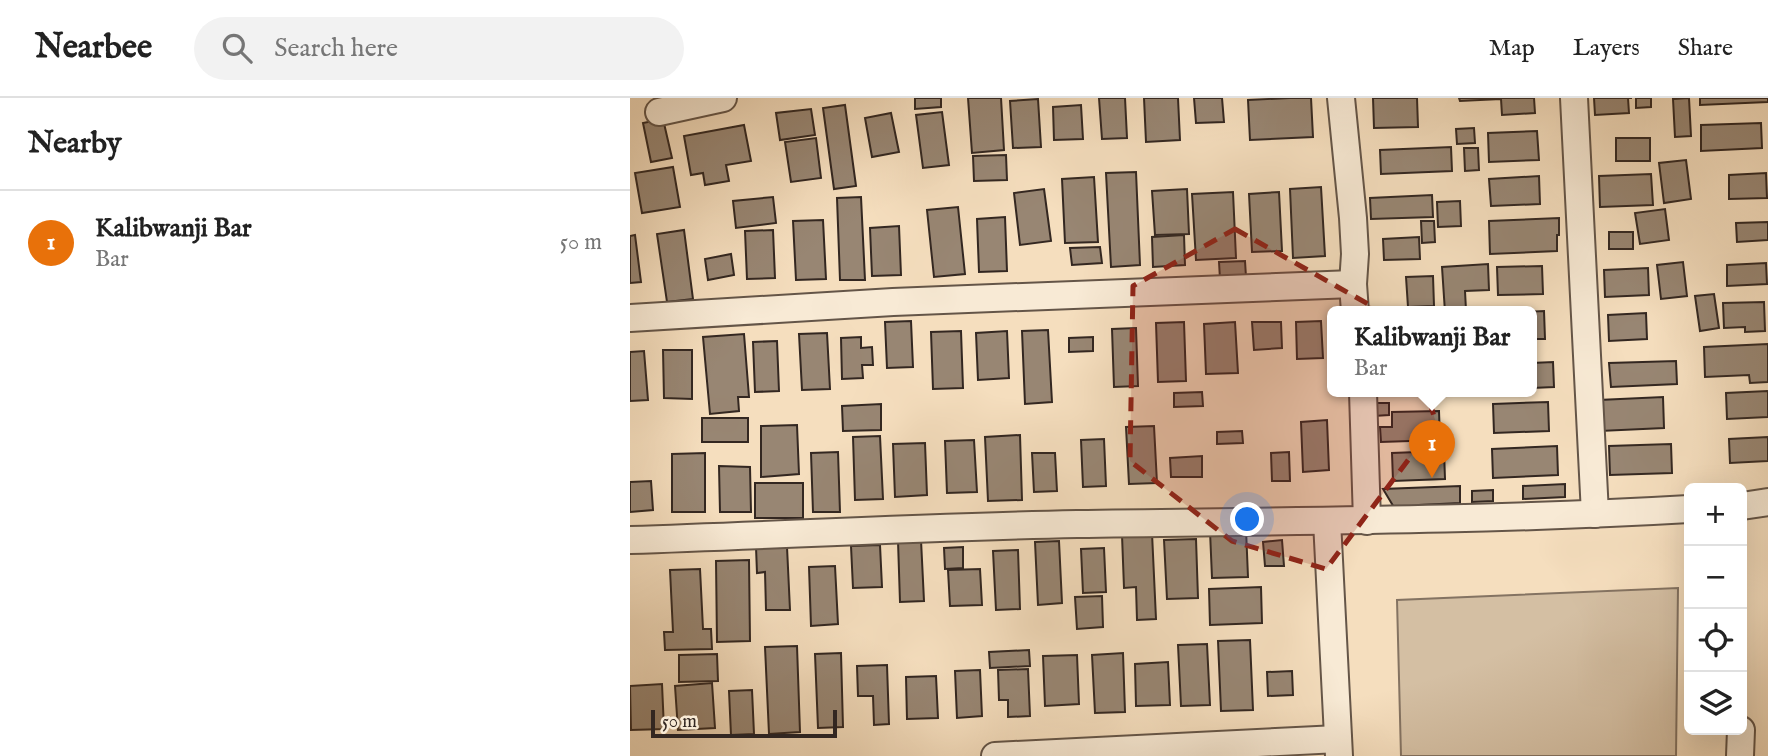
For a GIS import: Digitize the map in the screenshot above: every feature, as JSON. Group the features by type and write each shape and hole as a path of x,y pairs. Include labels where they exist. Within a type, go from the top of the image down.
{"street":[{"path":"659,112 723,98"},
{"path":"1341,98 1353,218 1355,306"},
{"path":"1574,98 1595,514"},
{"path":"630,318 892,302 1353,285"},
{"path":"1363,397 1367,521"},
{"path":"1747,505 1768,502"},
{"path":"630,540 1074,524 1367,521 1684,509"},
{"path":"995,756 1339,747 1327,521"},
{"path":"1740,756 1741,735"}],"highlighted area":[{"path":"1235,229 1407,326 1436,423 1326,569 1232,541 1130,461 1133,286"}],"shaded area":[{"path":"1678,588 1676,756 1401,756 1397,600"}],"building":[{"path":"915,98 941,98 941,107 915,109"},
{"path":"968,98 1001,98 1004,150 972,153"},
{"path":"1099,98 1125,98 1127,138 1102,139"},
{"path":"1144,98 1178,98 1180,140 1146,142"},
{"path":"1194,98 1222,98 1224,122 1196,123"},
{"path":"1311,98 1313,137 1250,140 1248,100"},
{"path":"1373,98 1417,98 1418,127 1374,128"},
{"path":"1459,98 1534,98 1535,113 1502,115 1501,99 1460,101"},
{"path":"1594,98 1628,98 1629,113 1595,115"},
{"path":"1636,98 1651,98 1651,107 1636,108"},
{"path":"1689,98 1691,136 1675,137 1673,99"},
{"path":"1700,98 1768,98 1768,102 1700,105"},
{"path":"1038,99 1041,147 1013,148 1010,101"},
{"path":"845,105 856,186 834,189 823,108"},
{"path":"1081,105 1083,139 1054,140 1053,107"},
{"path":"811,109 815,135 780,140 776,113"},
{"path":"942,112 949,165 923,168 916,115"},
{"path":"891,113 899,152 872,157 865,118"},
{"path":"663,119 672,158 651,162 643,123"},
{"path":"1761,123 1762,148 1701,151 1701,125"},
{"path":"744,125 751,161 726,165 729,181 705,185 703,173 691,175 684,136"},
{"path":"1474,128 1475,143 1457,144 1456,129"},
{"path":"1537,131 1539,160 1489,162 1488,133"},
{"path":"816,138 821,178 791,182 785,142"},
{"path":"1616,138 1650,138 1650,161 1616,161"},
{"path":"1451,147 1452,171 1381,174 1380,150"},
{"path":"1464,148 1478,148 1479,170 1465,171"},
{"path":"1006,155 1007,180 974,181 973,156"},
{"path":"1686,160 1691,199 1664,203 1659,163"},
{"path":"673,167 680,207 642,213 635,173"},
{"path":"1136,172 1140,265 1111,267 1106,173"},
{"path":"1766,173 1767,198 1729,199 1729,175"},
{"path":"1651,174 1653,205 1600,207 1599,176"},
{"path":"1539,176 1540,204 1491,206 1489,179"},
{"path":"1094,177 1098,242 1065,243 1062,179"},
{"path":"1321,187 1325,256 1293,258 1290,189"},
{"path":"1044,189 1051,241 1020,245 1014,193"},
{"path":"1187,189 1189,234 1155,235 1152,191"},
{"path":"1233,192 1236,258 1196,260 1192,194"},
{"path":"1279,192 1282,251 1252,252 1249,194"},
{"path":"1432,195 1433,217 1371,219 1370,198"},
{"path":"773,197 776,223 736,228 733,201"},
{"path":"861,197 865,280 840,280 837,198"},
{"path":"1460,201 1461,226 1438,227 1437,202"},
{"path":"958,207 965,274 934,277 927,210"},
{"path":"1665,209 1669,240 1640,244 1635,213"},
{"path":"1005,217 1007,271 979,272 977,219"},
{"path":"1559,218 1557,251 1490,254 1489,221"},
{"path":"823,220 826,279 796,280 793,221"},
{"path":"1421,221 1434,221 1435,242 1422,243"},
{"path":"1768,222 1768,240 1737,242 1736,223"},
{"path":"899,226 901,275 872,276 870,228"},
{"path":"684,230 693,299 667,302 657,234"},
{"path":"773,230 775,278 747,279 745,231"},
{"path":"1609,232 1633,232 1633,249 1609,249"},
{"path":"635,235 641,282 630,283 630,236"},
{"path":"1184,235 1185,265 1153,267 1152,237"},
{"path":"1419,237 1420,259 1384,260 1383,239"},
{"path":"1100,247 1102,263 1072,265 1070,248"},
{"path":"731,254 734,275 708,280 705,259"},
{"path":"1245,261 1246,277 1220,279 1219,262"},
{"path":"1683,262 1687,296 1661,299 1657,265"},
{"path":"1766,263 1767,284 1727,286 1727,265"},
{"path":"1488,264 1489,290 1465,291 1466,306 1445,306 1442,267"},
{"path":"1542,266 1543,294 1498,295 1497,267"},
{"path":"1648,268 1649,295 1605,297 1604,270"},
{"path":"1433,276 1434,306 1408,306 1406,277"},
{"path":"1714,294 1719,328 1700,331 1695,296"},
{"path":"1764,302 1765,331 1745,332 1745,327 1724,328 1723,303"},
{"path":"1537,311 1544,311 1545,339 1537,339"},
{"path":"1646,313 1647,339 1609,341 1608,315"},
{"path":"911,321 913,367 887,368 885,322"},
{"path":"1321,321 1323,358 1297,359 1296,322"},
{"path":"1184,322 1186,381 1158,382 1156,323"},
{"path":"1235,322 1238,373 1206,374 1204,324"},
{"path":"1252,322 1281,322 1282,348 1254,350"},
{"path":"1136,328 1138,386 1114,387 1112,329"},
{"path":"1048,330 1052,402 1025,404 1022,331"},
{"path":"961,331 963,388 933,389 931,332"},
{"path":"1007,331 1009,378 978,380 976,333"},
{"path":"827,333 830,389 802,390 799,334"},
{"path":"744,334 749,397 738,397 739,411 710,414 703,337"},
{"path":"861,337 861,348 872,347 873,365 862,365 863,378 842,379 841,338"},
{"path":"1093,337 1093,351 1069,352 1069,338"},
{"path":"777,341 779,391 755,392 753,342"},
{"path":"1768,344 1768,382 1750,383 1749,375 1705,377 1704,347"},
{"path":"663,350 692,350 692,399 664,398"},
{"path":"644,351 648,400 630,401 630,352"},
{"path":"1676,361 1677,384 1611,387 1609,363"},
{"path":"1553,362 1554,387 1537,388 1537,363"},
{"path":"1768,391 1768,417 1727,419 1726,393"},
{"path":"1202,392 1203,406 1174,407 1174,393"},
{"path":"1663,397 1664,428 1600,431 1599,400"},
{"path":"1548,402 1549,431 1494,433 1493,404"},
{"path":"1374,403 1389,403 1389,415 1374,416"},
{"path":"881,404 881,430 843,431 842,406"},
{"path":"1439,411 1440,440 1381,442 1380,427 1392,427 1392,412"},
{"path":"702,418 748,418 748,442 702,442"},
{"path":"1327,420 1329,470 1303,472 1301,422"},
{"path":"797,425 799,474 761,477 761,426"},
{"path":"1154,426 1157,483 1129,484 1126,427"},
{"path":"1242,431 1243,443 1217,444 1217,432"},
{"path":"1020,435 1022,500 988,501 985,437"},
{"path":"880,436 883,499 855,500 853,437"},
{"path":"1768,437 1768,461 1730,463 1729,439"},
{"path":"1104,439 1106,486 1083,487 1081,440"},
{"path":"974,440 977,492 947,493 945,441"},
{"path":"925,443 927,495 895,497 893,444"},
{"path":"1671,444 1672,473 1610,475 1609,446"},
{"path":"1557,446 1558,475 1493,478 1492,449"},
{"path":"1444,451 1445,479 1393,481 1392,453"},
{"path":"838,452 840,512 813,512 811,453"},
{"path":"1289,452 1290,481 1272,481 1271,453"},
{"path":"705,453 705,512 672,512 672,454"},
{"path":"1032,453 1055,453 1057,491 1034,492"},
{"path":"1202,456 1202,477 1171,477 1170,458"},
{"path":"719,466 750,467 751,512 720,512"},
{"path":"651,481 653,510 630,512 630,482"},
{"path":"755,483 803,483 803,518 755,518"},
{"path":"1565,484 1565,497 1523,499 1523,486"},
{"path":"1460,486 1460,503 1420,505 1420,509 1395,509 1383,489"},
{"path":"1493,490 1493,501 1472,502 1472,491"},
{"path":"1246,529 1248,577 1212,578 1210,531"},
{"path":"1152,533 1156,619 1137,620 1136,587 1124,588 1122,535"},
{"path":"1196,539 1198,598 1167,599 1164,540"},
{"path":"921,540 924,601 900,602 898,541"},
{"path":"1282,540 1284,566 1265,566 1263,542"},
{"path":"1059,541 1062,603 1038,605 1035,542"},
{"path":"880,545 882,587 853,588 851,546"},
{"path":"756,547 787,547 790,610 766,610 765,572 757,573"},
{"path":"963,547 963,568 945,569 944,548"},
{"path":"1104,548 1106,592 1083,593 1081,549"},
{"path":"1018,550 1020,609 996,610 993,551"},
{"path":"749,560 750,641 717,642 716,561"},
{"path":"835,566 838,624 811,626 809,567"},
{"path":"700,569 703,629 711,629 712,649 665,650 664,632 673,632 670,570"},
{"path":"980,569 982,605 950,606 948,570"},
{"path":"1261,587 1262,623 1210,625 1209,589"},
{"path":"1102,596 1103,627 1077,629 1075,597"},
{"path":"1250,640 1253,710 1221,711 1218,641"},
{"path":"1207,644 1210,705 1181,706 1178,645"},
{"path":"797,646 800,732 769,734 765,647"},
{"path":"1029,650 1030,666 990,668 989,652"},
{"path":"841,653 843,727 818,728 815,654"},
{"path":"1123,653 1125,712 1095,713 1092,655"},
{"path":"717,654 718,681 679,682 679,655"},
{"path":"1077,655 1079,704 1045,706 1043,656"},
{"path":"1168,662 1170,705 1136,706 1135,664"},
{"path":"887,665 889,724 874,725 873,696 858,696 857,666"},
{"path":"1028,669 1030,716 1008,717 1008,700 999,700 998,670"},
{"path":"980,670 982,716 957,718 955,671"},
{"path":"1292,671 1293,695 1268,696 1267,672"},
{"path":"936,676 938,718 907,719 906,677"},
{"path":"712,683 715,728 678,730 675,686"},
{"path":"662,684 664,729 631,730 630,686"},
{"path":"752,690 754,734 731,735 729,691"}],"place":[{"name":"Kalibwanji Bar","path":"1432,478"}]}
